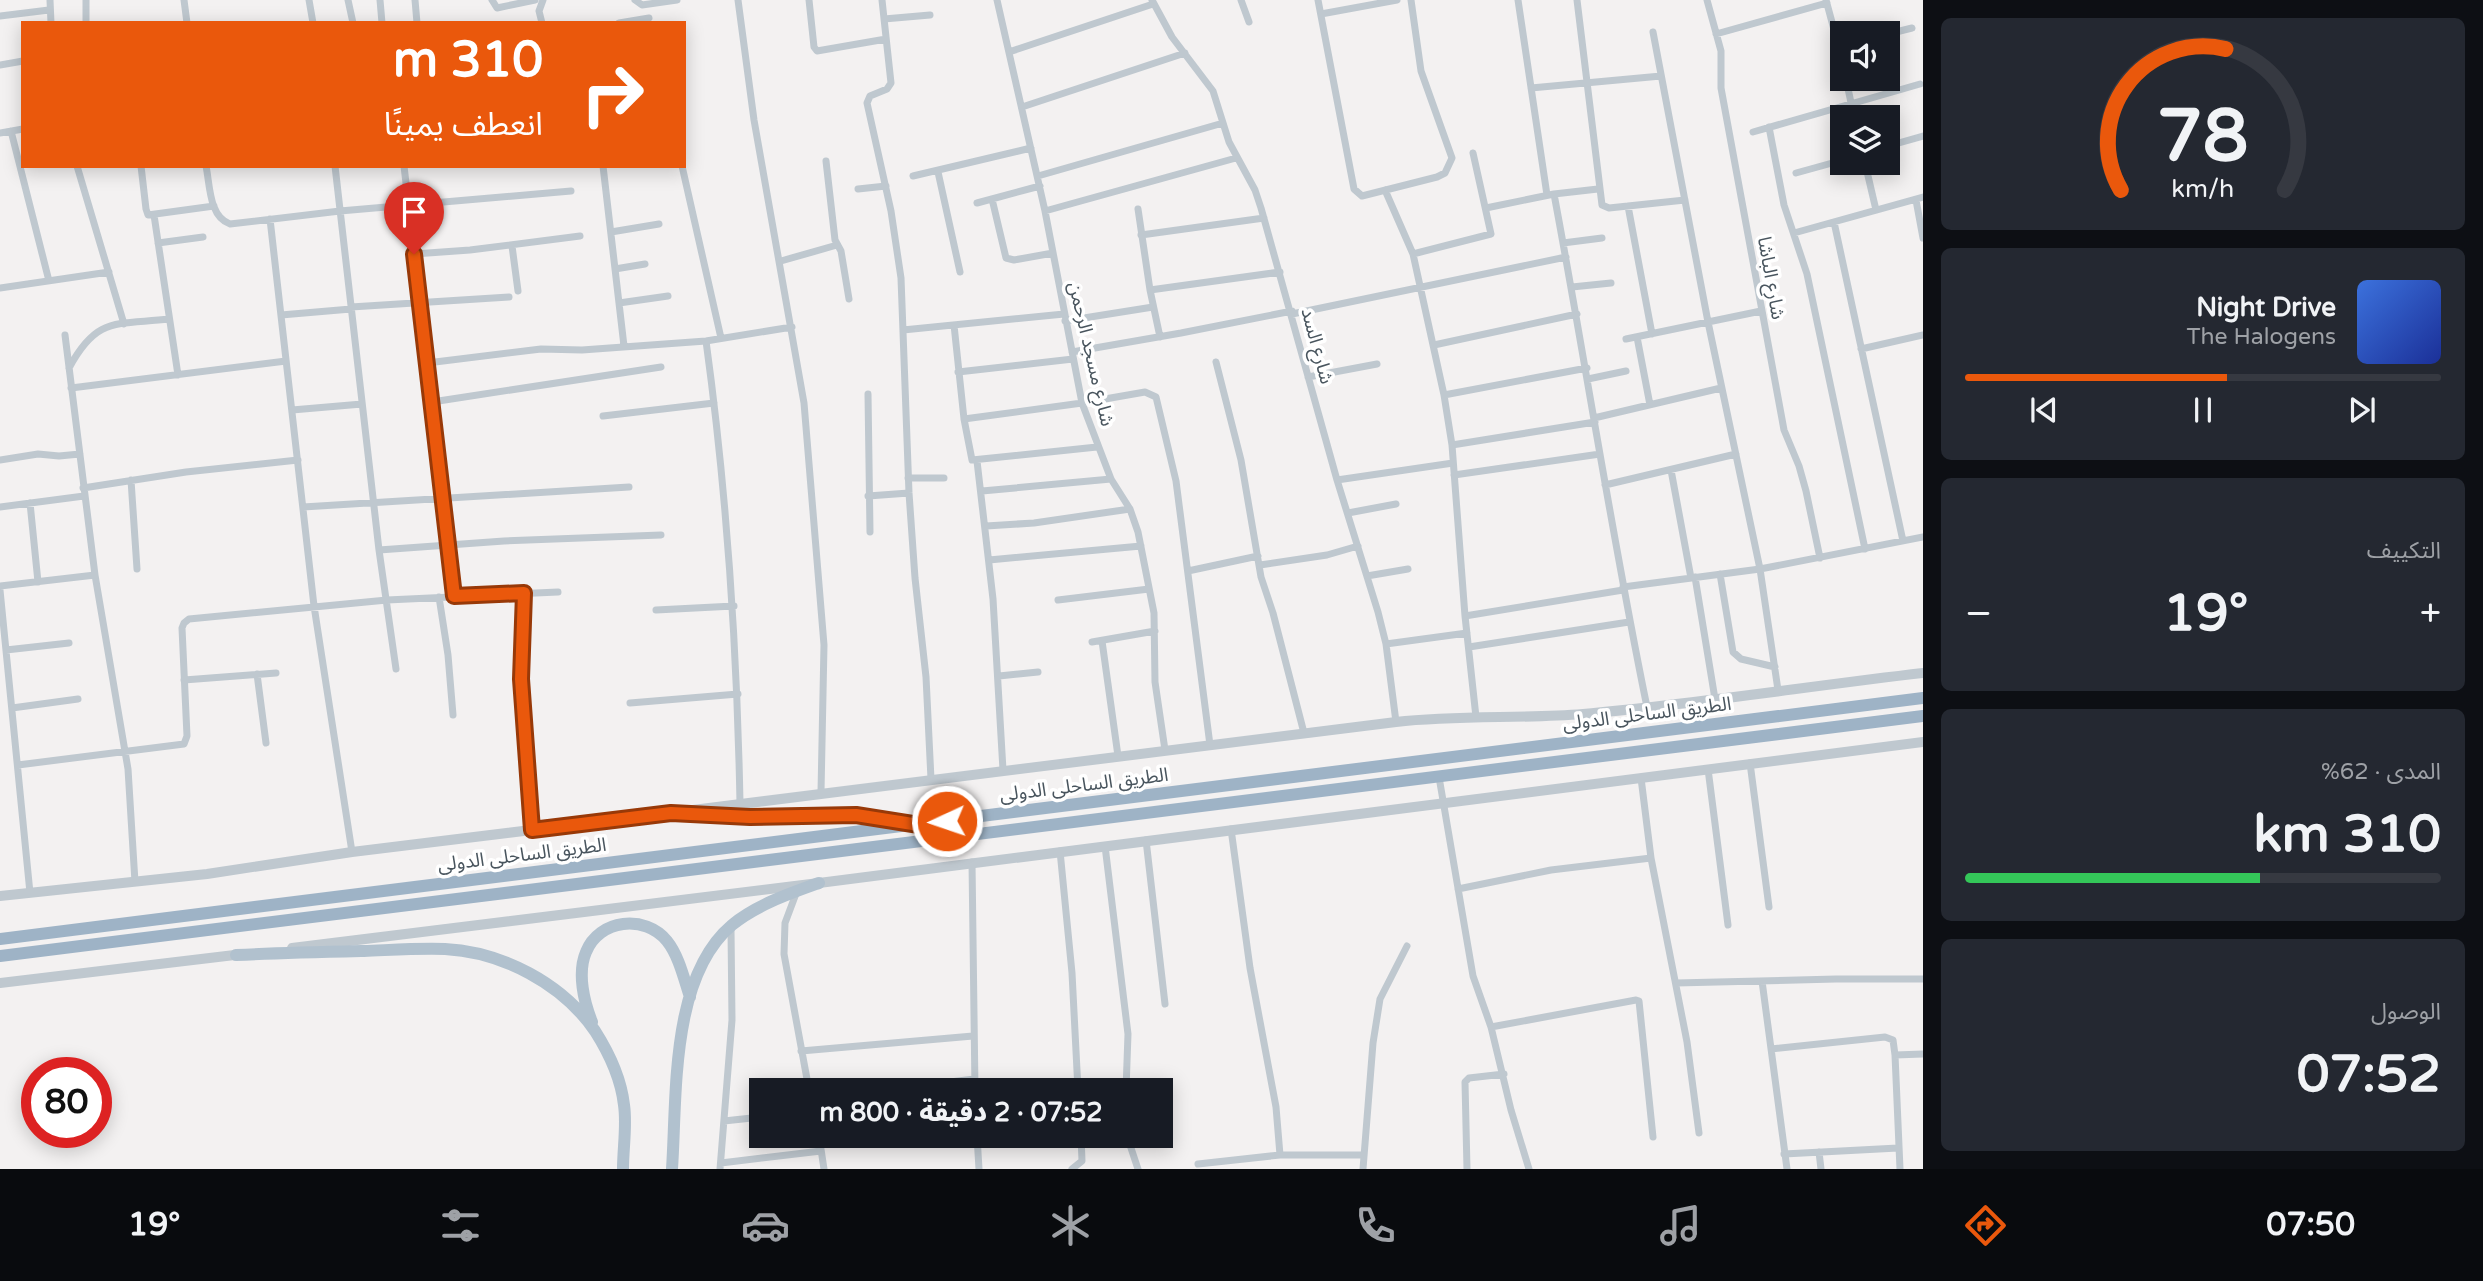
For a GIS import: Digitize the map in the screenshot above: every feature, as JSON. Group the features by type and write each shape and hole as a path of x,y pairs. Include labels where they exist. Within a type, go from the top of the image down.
{"highway":[{"name":"الطريق الساحلى الدولى","path":"0,939 1923,698"},
{"name":"الطريق الساحلى الدولى","path":"0,956 1923,716"},
{"path":"671,813 750,817 856,815 919,825"}],"main road":[{"path":"672,1169 683,1023 690,996 705,960 731,925 746,915 819,883"},
{"path":"623,1169 623,1097 615,1070 597,1035 584,997 584,956 596,937 614,925 643,925 662,935 674,953 690,996"},
{"path":"236,955 443,949 472,953 510,965 548,985 576,1007 597,1035"}],"street":[{"path":"50,0 51,21"},
{"path":"86,0 86,21"},
{"path":"184,0 187,21"},
{"path":"309,0 313,21"},
{"path":"348,0 353,21"},
{"path":"380,0 382,21"},
{"path":"415,0 417,21"},
{"path":"492,0 497,8 535,0"},
{"path":"542,0 539,11 542,21"},
{"path":"635,0 638,4 646,5 677,0"},
{"path":"738,0 752,108 804,403 822,616 824,679 821,792"},
{"path":"809,0 814,47 817,51 886,39"},
{"path":"882,0 891,83 887,89 870,96 867,103 899,256 908,478 926,677 931,779"},
{"name":"شارع مسجد الرحمن","path":"997,0 1038,176 1082,403 1111,479 1130,509 1141,545 1156,631 1155,682 1165,750"},
{"path":"1241,0 1249,22"},
{"path":"1318,0 1354,189 1362,196 1437,177 1445,173 1452,159 1420,71 1411,0"},
{"path":"1321,14 1397,0"},
{"path":"1518,0 1531,88 1577,314 1629,622 1647,707"},
{"path":"1577,0 1600,201 1605,208 1685,200"},
{"name":"شارع الباشا","path":"1707,0 1722,60 1721,88 1784,430 1804,482 1820,558"},
{"path":"1009,52 1153,2"},
{"name":"شارع السد","path":"1153,2 1213,91 1236,158 1255,190 1386,644 1396,722"},
{"path":"1716,34 1826,2 1832,21"},
{"path":"646,5 649,20"},
{"path":"0,16 50,10"},
{"path":"884,19 930,15"},
{"path":"1900,31 1912,28"},
{"path":"1653,32 1721,388 1760,569 1778,690"},
{"path":"1022,107 1185,53"},
{"path":"0,65 21,61"},
{"path":"1531,88 1661,76"},
{"path":"1753,132 1920,84"},
{"path":"1849,91 1852,104"},
{"path":"1038,176 1223,123"},
{"path":"1769,127 1784,205 1810,286 1865,549"},
{"path":"0,133 21,129"},
{"path":"11,131 49,281"},
{"path":"1900,143 1923,136"},
{"path":"914,177 1031,148"},
{"path":"1413,254 1490,236 1492,230 1473,153"},
{"path":"1045,211 1236,158"},
{"path":"826,161 837,245 841,251 849,299"},
{"path":"1796,173 1830,164"},
{"path":"78,168 124,324"},
{"path":"141,168 146,212 154,215 214,206"},
{"path":"206,168 216,215 226,223 571,191"},
{"path":"335,168 379,550 396,668"},
{"path":"404,168 454,596"},
{"path":"603,168 624,346"},
{"path":"682,168 721,338"},
{"path":"938,172 960,272"},
{"path":"1868,175 1876,210"},
{"path":"858,189 886,186"},
{"path":"977,203 1040,186"},
{"path":"1486,208 1598,189"},
{"path":"1385,190 1413,254 1444,395 1452,445 1476,717"},
{"path":"992,199 1006,258 1014,260 1053,253"},
{"path":"1794,233 1919,199 1923,238"},
{"path":"1628,206 1653,334"},
{"path":"1138,209 1160,337"},
{"path":"154,215 178,375"},
{"path":"1141,235 1264,218"},
{"path":"270,219 314,606 352,852"},
{"path":"1834,222 1903,541"},
{"path":"611,232 659,224"},
{"path":"414,254 512,246 580,236"},
{"path":"158,243 203,237"},
{"path":"1563,243 1602,238"},
{"path":"781,261 837,245"},
{"path":"512,246 518,291"},
{"path":"958,372 1073,355 1566,257"},
{"path":"615,270 645,264"},
{"path":"0,288 109,272"},
{"path":"1150,290 1280,272"},
{"path":"1572,288 1611,283"},
{"path":"619,303 668,296"},
{"path":"281,315 509,297"},
{"path":"903,330 1153,307"},
{"path":"1626,340 1761,311"},
{"path":"1434,345 1577,314"},
{"path":"69,368 83,344 103,327 169,319"},
{"path":"954,325 964,419 972,460 1097,447"},
{"path":"427,363 541,349 582,350 706,341 792,327"},
{"path":"65,335 95,575 130,791 135,882"},
{"path":"1861,349 1923,335"},
{"path":"1637,337 1650,405"},
{"path":"706,341 734,606 740,803"},
{"path":"71,388 286,361"},
{"path":"1216,362 1241,460 1260,565 1304,733"},
{"path":"1308,377 1377,364"},
{"path":"432,402 661,367"},
{"path":"1444,395 1587,368"},
{"path":"1588,379 1626,371"},
{"path":"1452,445 1594,420 1721,388"},
{"path":"964,419 1144,392 1156,397 1176,481 1210,745"},
{"path":"869,394 870,532"},
{"path":"603,416 714,403"},
{"path":"292,410 362,404"},
{"path":"0,460 38,454 80,454"},
{"path":"1454,475 1600,454"},
{"path":"1605,485 1736,454"},
{"path":"0,507 84,492 131,480 298,460"},
{"path":"977,461 986,526 999,676 1003,770"},
{"path":"1337,480 1453,463"},
{"path":"1671,470 1715,699"},
{"path":"908,478 944,478"},
{"path":"982,491 1111,479"},
{"path":"131,480 137,569"},
{"path":"303,507 629,487"},
{"path":"868,496 909,494"},
{"path":"30,503 38,582"},
{"path":"1348,513 1396,504"},
{"path":"986,526 1082,518 1130,509"},
{"path":"379,550 504,541 662,535"},
{"path":"1465,615 1623,588 1760,569 1923,537"},
{"path":"989,560 1141,545"},
{"path":"1260,565 1327,555 1358,546"},
{"path":"1188,571 1258,556"},
{"path":"1367,576 1408,569"},
{"path":"1720,574 1733,652 1741,659 1775,667"},
{"path":"30,893 0,588 95,575"},
{"path":"1058,600 1150,589"},
{"path":"18,765 181,745 186,742 182,628 186,620 387,600 558,592"},
{"path":"524,593 520,669 532,830"},
{"path":"439,597 448,655 453,715"},
{"path":"656,610 734,606"},
{"path":"1469,647 1629,622"},
{"path":"1092,642 1156,631"},
{"path":"1386,644 1467,633"},
{"path":"1102,640 1118,756"},
{"path":"6,650 69,643"},
{"path":"999,676 1038,672"},
{"path":"184,680 276,673"},
{"path":"0,896 135,882 821,792 1396,722 1559,715 1647,707 1923,673"},
{"path":"257,674 265,743"},
{"path":"630,703 738,694"},
{"path":"12,708 78,699"},
{"path":"0,983 819,883 1923,742"},
{"path":"1750,763 1769,907"},
{"path":"1708,769 1728,925"},
{"path":"1439,777 1472,976 1492,1027 1511,1110 1529,1169"},
{"path":"1641,778 1651,858 1688,1042 1699,1133"},
{"path":"1231,829 1250,968 1276,1107 1280,1155"},
{"path":"1146,841 1165,1004"},
{"path":"1105,846 1128,1034 1126,1078"},
{"path":"1060,851 1072,973 1077,1078"},
{"path":"1458,888 1552,870 1651,858"},
{"path":"972,862 974,1078"},
{"path":"797,891 785,923 784,946 807,1078"},
{"path":"731,925 732,1020 721,1166 821,1151"},
{"path":"1363,1169 1362,1155 1373,1043 1380,999 1407,946"},
{"path":"1676,984 1923,979"},
{"path":"1762,981 1787,1169"},
{"path":"1492,1027 1639,1001 1653,1137"},
{"path":"802,1051 973,1036"},
{"path":"1771,1049 1885,1037 1892,1040 1900,1169"},
{"path":"1895,1055 1923,1054"},
{"path":"1467,1169 1465,1082 1469,1079 1504,1074"},
{"path":"724,1121 749,1118"},
{"path":"821,1148 824,1169"},
{"path":"978,1148 979,1169"},
{"path":"1072,1169 1082,1161 1081,1148"},
{"path":"1131,1148 1138,1169"},
{"path":"1784,1154 1898,1148"},
{"path":"1819,1152 1821,1169"},
{"path":"1198,1164 1280,1155 1362,1155"}],"route":[{"path":"414,254 454,596 524,593 520,658 532,830 671,813 710,817 856,815 919,825 947,821"}]}
